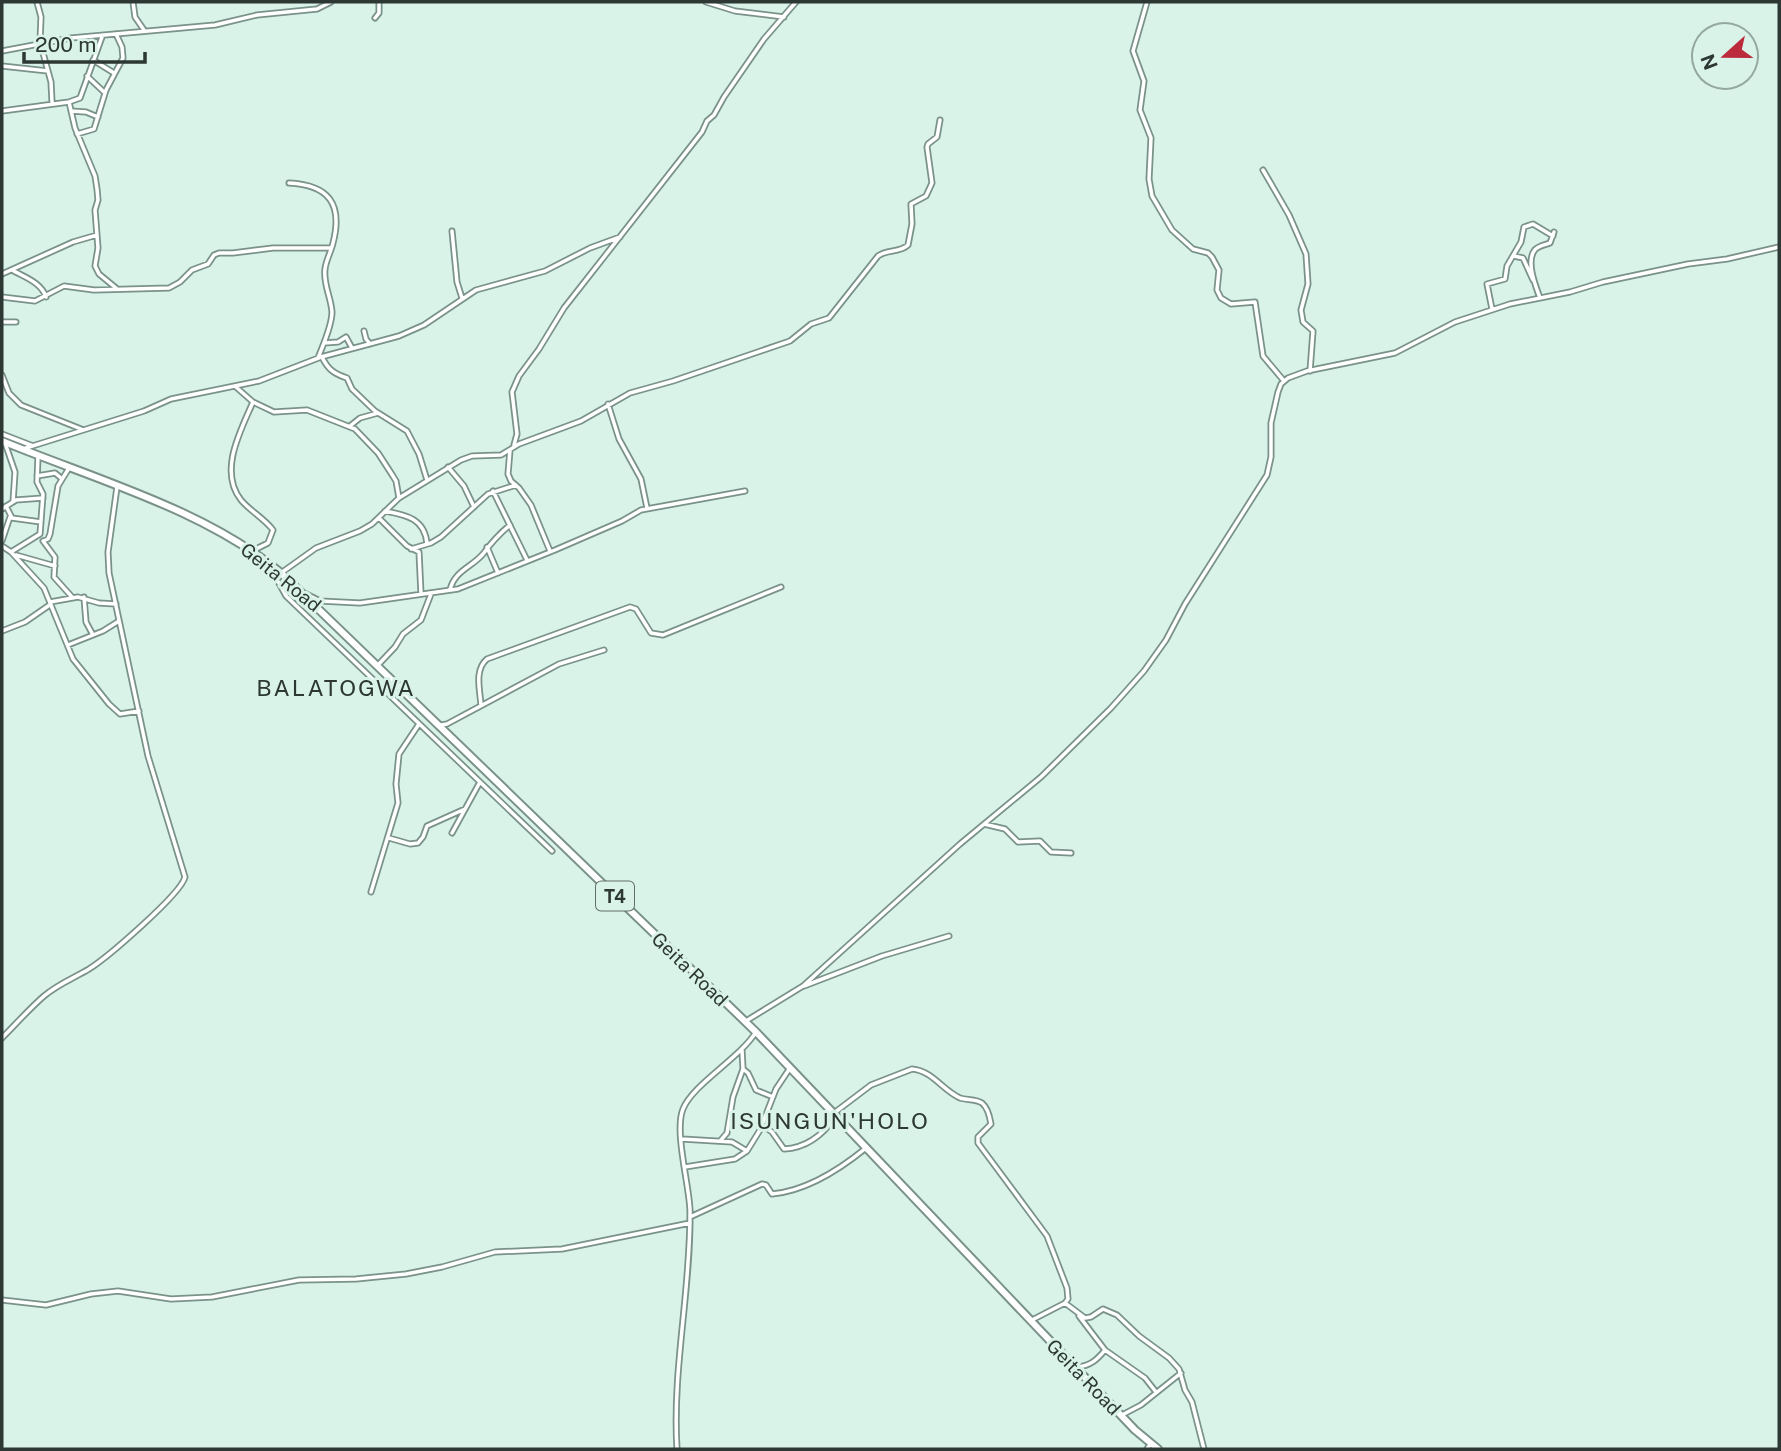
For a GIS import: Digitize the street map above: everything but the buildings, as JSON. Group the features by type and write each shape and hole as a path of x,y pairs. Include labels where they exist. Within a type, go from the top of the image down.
{"highway":[{"name":"Geita Road","path":"3,442 161,504 229,536 266,560 304,593 756,1032 1149,1446 1158,1449"}],"street":[{"path":"37,2 40,42 48,71 52,103"},
{"path":"133,2 135,17 144,30"},
{"path":"2,51 40,42 215,25 261,15 317,9 331,2"},
{"path":"375,18 379,13 379,2"},
{"path":"706,2 735,11 784,17"},
{"path":"550,551 531,505 508,474 517,433 512,401 515,384 558,316 702,132 764,39 796,2"},
{"path":"1147,2 1133,51 1144,81 1141,113 1151,138 1149,179 1152,196 1172,230 1196,252 1208,253 1212,257 1219,270 1217,290 1221,298 1231,304 1255,302 1263,356 1283,381"},
{"path":"77,134 94,129 105,93 123,53 116,34"},
{"path":"2,111 69,102 80,98 103,36"},
{"path":"93,60 114,73"},
{"path":"2,66 48,71"},
{"path":"87,76 105,93"},
{"path":"69,102 77,134 95,176 98,200 94,210 97,235 96,270 116,288"},
{"path":"71,111 86,112 98,117"},
{"path":"281,573 316,548 360,531 379,518 399,498 467,457 495,457 581,421 630,393 781,345 798,336 811,324 828,318 878,256 908,245 912,224 911,204 926,196 932,183 927,148 937,137 940,120"},
{"path":"1263,170 1289,215 1306,254 1308,285 1301,310 1303,322 1313,331 1310,371"},
{"path":"289,183 306,184 321,191 335,205 337,216 325,276 332,314 320,357"},
{"path":"1492,309 1488,284 1505,279 1507,266 1521,242 1522,230 1533,224 1553,234 1550,243 1533,253 1532,265 1537,288 1549,297"},
{"path":"452,231 456,275 462,298"},
{"path":"2,274 72,242 97,235"},
{"path":"20,449 36,447 144,411 171,399 235,387 274,376 320,357 399,336 424,325 476,290 552,268 590,248 620,237"},
{"path":"744,1022 803,986 1077,743 1144,671 1166,640 1185,604 1267,475 1271,457 1271,423 1283,381 1310,371 1395,353 1442,328 1492,309 1688,264 1727,259 1779,247"},
{"path":"2,297 35,301 64,286 94,290 148,290 175,286 192,270 208,264 214,255 219,253 273,248 331,248"},
{"path":"1512,256 1522,256 1541,298"},
{"path":"12,270 29,277 44,291 46,297"},
{"path":"2,321 16,322"},
{"path":"364,331 370,344"},
{"path":"324,343 338,342 346,337 352,349"},
{"path":"320,357 337,375 348,379 352,389 378,413 407,431 419,454 426,480"},
{"path":"2,376 9,393 21,405 83,430"},
{"path":"235,387 253,402 274,412 307,410 355,429 396,481 399,498"},
{"path":"252,551 268,543 272,530 241,500 231,477 233,454 253,402"},
{"path":"608,404 619,439 641,479 647,508"},
{"path":"350,426 358,419 378,413"},
{"path":"2,434 36,447"},
{"path":"3,442 16,477 13,502"},
{"path":"38,456 37,476 43,498 40,535 54,554 55,566 52,574 72,597"},
{"path":"448,467 464,486 474,507"},
{"path":"43,541 48,539 50,534 61,478 69,468"},
{"path":"37,476 55,473 61,478"},
{"path":"411,549 441,537 494,491 516,485"},
{"path":"2,1038 42,998 61,983 90,968 122,942 166,903 184,882 185,877 148,756 108,563 117,487"},
{"path":"494,491 527,560"},
{"path":"304,593 320,601 360,603 450,590 499,573 647,508 745,491"},
{"path":"41,522 10,516 4,508 24,498 43,498"},
{"path":"385,511 415,518 426,536 427,544"},
{"path":"10,516 2,543 41,584 73,659 117,713 128,714 139,710"},
{"path":"379,518 411,549 419,552 421,594"},
{"path":"450,590 458,575 481,556 509,525"},
{"path":"13,553 40,535"},
{"path":"487,547 499,573"},
{"path":"13,553 55,566"},
{"path":"266,560 286,596 552,851"},
{"path":"481,705 479,673 480,667 487,659 629,607 636,609 651,633 663,635 781,587"},
{"path":"378,665 380,666 403,634 421,620 432,593"},
{"path":"2,631 25,622 51,603 72,597 116,604"},
{"path":"84,597 86,622 93,635"},
{"path":"68,645 110,628 119,621"},
{"path":"439,725 447,724 559,664 604,650"},
{"path":"371,892 398,803 396,784 399,754 419,724"},
{"path":"452,833 480,782"},
{"path":"389,838 410,844 418,843 427,826 465,809"},
{"path":"984,824 1005,829 1018,842 1040,841 1051,852 1071,853"},
{"path":"803,986 882,956 948,936"},
{"path":"677,1449 676,1402 690,1223 681,1114 687,1101 742,1050 756,1032"},
{"path":"720,1140 726,1133 733,1097 743,1069 742,1050"},
{"path":"685,1167 735,1159 747,1151 754,1143 773,1097 790,1068"},
{"path":"743,1069 748,1073 755,1090 773,1097"},
{"path":"762,1125 772,1132 783,1149 814,1140 827,1129 834,1114 871,1085 907,1070 919,1070 935,1078 947,1091 963,1099 981,1102 991,1120 989,1127 978,1137 978,1143 1047,1236 1067,1289 1068,1299 1065,1303 1038,1319 1030,1320"},
{"path":"682,1139 720,1140 740,1145 747,1151"},
{"path":"690,1217 758,1185 766,1185 772,1194 800,1189 842,1166 866,1148"},
{"path":"2,1300 46,1305 118,1290 171,1299 212,1297 299,1280 356,1279 406,1274 495,1252 562,1249 690,1223"},
{"path":"1065,1303 1077,1313 1105,1350 1145,1378 1156,1392"},
{"path":"1077,1313 1087,1318 1103,1309 1111,1311 1169,1358 1181,1373 1185,1390 1192,1402 1204,1449"},
{"path":"1075,1367 1086,1366 1105,1350"},
{"path":"1120,1414 1124,1416 1181,1373"}],"district":[{"name":"BALATOGWA","path":"336,687"},
{"name":"ISUNGUN'HOLO","path":"830,1120"}]}
